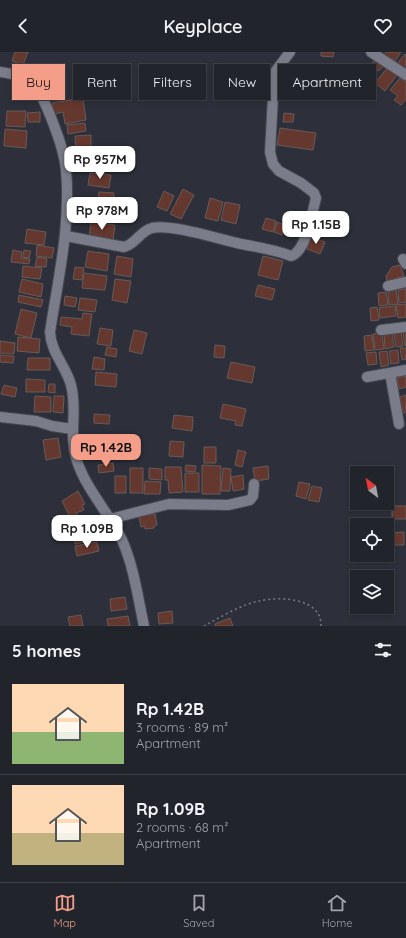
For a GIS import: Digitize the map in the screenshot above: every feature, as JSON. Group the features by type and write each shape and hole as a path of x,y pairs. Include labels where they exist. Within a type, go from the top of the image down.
{"street":[{"path":"66,236 124,247 129,246 142,233 150,228 160,227 180,230 291,256 295,255 302,248 316,198 314,193 301,183 279,171 273,164 270,152 274,78 290,52"},
{"path":"371,52 406,76"},
{"path":"0,72 19,74 33,81 39,90 60,140 66,169 66,236 50,332 50,342 68,374 75,400 72,429 74,450 81,471 122,541 134,579 144,626"},
{"path":"388,286 406,282"},
{"path":"381,330 406,327"},
{"path":"367,377 406,370"},
{"path":"390,373 399,424"},
{"path":"0,417 36,421 72,429"},
{"path":"110,519 169,504 228,505 250,500 253,496 254,484"}],"path":[{"path":"204,626 260,601 291,599 307,604 317,611 321,618 321,626"}],"building":[{"path":"15,52 28,52 23,64 12,61"},
{"path":"321,52 334,52 333,57 321,56"},
{"path":"386,52 401,52 395,61 392,58 389,61 383,57"},
{"path":"405,54 406,55 406,75 395,66"},
{"path":"377,59 384,66 378,71 376,64 372,63"},
{"path":"387,68 397,75 385,91 376,84"},
{"path":"400,78 406,82 406,99 401,105 394,100 398,96 390,90"},
{"path":"73,100 83,100 86,120 65,124 63,112 54,114 52,103"},
{"path":"7,111 26,111 25,127 6,126"},
{"path":"40,112 40,122 28,122 27,113"},
{"path":"284,113 294,114 293,122 283,122"},
{"path":"85,123 86,131 68,134 67,125"},
{"path":"280,128 316,133 313,150 277,145"},
{"path":"5,129 27,131 26,148 4,146"},
{"path":"91,135 91,157 76,157 75,136"},
{"path":"90,173 111,175 109,188 88,185"},
{"path":"183,189 194,195 181,219 170,214"},
{"path":"164,191 174,196 167,211 157,207"},
{"path":"99,192 114,193 113,202 110,202 109,207 101,206 101,201 98,200"},
{"path":"210,198 223,202 218,221 205,218"},
{"path":"225,202 240,205 236,224 221,220"},
{"path":"97,208 114,210 113,221 95,219"},
{"path":"266,218 276,221 273,232 262,229"},
{"path":"91,222 115,225 113,240 89,237"},
{"path":"277,222 285,225 282,235 274,232"},
{"path":"27,229 46,232 44,245 25,243"},
{"path":"311,237 325,242 320,254 307,249"},
{"path":"37,245 54,248 52,258 36,256"},
{"path":"13,250 22,252 21,258 30,259 29,264 11,262"},
{"path":"24,250 31,251 29,258 23,257"},
{"path":"88,251 109,254 107,271 85,267"},
{"path":"117,256 133,259 131,277 114,274"},
{"path":"263,256 283,261 278,280 258,275"},
{"path":"37,257 47,259 46,267 35,266"},
{"path":"400,265 404,276 387,281 386,276 392,267"},
{"path":"23,266 42,268 40,279 22,277"},
{"path":"75,267 84,268 82,280 73,279"},
{"path":"84,273 107,276 105,290 82,288"},
{"path":"22,279 43,284 41,297 19,292"},
{"path":"115,279 131,281 127,303 112,300"},
{"path":"258,285 275,289 272,300 255,296"},
{"path":"406,289 406,302 399,303 398,290"},
{"path":"396,290 398,304 389,305 388,291"},
{"path":"386,292 388,305 379,306 378,293"},
{"path":"19,295 43,300 41,307 18,302"},
{"path":"65,296 77,298 75,307 64,305"},
{"path":"80,298 97,300 95,312 78,310"},
{"path":"406,304 406,317 398,318 396,305"},
{"path":"395,306 396,316 380,318 379,308"},
{"path":"377,307 379,320 371,321 370,308"},
{"path":"21,309 37,313 31,338 15,334"},
{"path":"83,313 92,314 89,336 71,334 72,327 60,325 61,317 82,319"},
{"path":"100,328 113,330 111,346 97,344"},
{"path":"134,330 147,333 142,354 129,351"},
{"path":"401,331 403,346 396,347 394,332"},
{"path":"406,331 406,345 405,346 403,332"},
{"path":"392,332 394,347 385,349 384,333"},
{"path":"382,333 384,349 375,350 373,334"},
{"path":"372,335 374,350 365,351 364,336"},
{"path":"18,337 40,339 39,353 17,351"},
{"path":"0,341 15,343 14,354 0,353"},
{"path":"215,345 225,346 224,358 214,357"},
{"path":"107,347 117,349 116,357 105,355"},
{"path":"400,348 406,348 406,359 402,360"},
{"path":"398,350 399,363 391,364 389,351"},
{"path":"387,351 389,365 381,367 379,352"},
{"path":"376,352 377,364 368,365 366,353"},
{"path":"0,355 14,356 13,363 0,362"},
{"path":"94,357 105,359 104,370 92,369"},
{"path":"28,358 50,358 50,370 27,370"},
{"path":"231,362 255,367 252,383 227,378"},
{"path":"96,372 117,374 116,387 95,385"},
{"path":"406,376 406,387 399,389 397,378"},
{"path":"26,379 45,380 45,392 26,392"},
{"path":"49,384 55,384 55,393 48,392"},
{"path":"4,385 17,388 15,397 1,394"},
{"path":"406,395 406,412 403,413 400,397"},
{"path":"35,396 51,397 51,412 34,412"},
{"path":"54,396 64,396 63,413 53,412"},
{"path":"223,404 246,409 242,426 235,425 236,421 220,418"},
{"path":"94,414 110,415 109,424 94,423"},
{"path":"174,415 193,417 192,431 172,428"},
{"path":"58,438 61,457 46,460 43,440"},
{"path":"117,439 119,451 100,454 98,442"},
{"path":"170,441 184,442 183,457 169,456"},
{"path":"204,447 216,447 216,463 204,463"},
{"path":"238,450 246,452 242,467 235,465"},
{"path":"113,463 114,471 99,473 98,465"},
{"path":"186,465 196,466 195,472 185,471"},
{"path":"202,465 221,466 220,494 202,494"},
{"path":"268,466 269,479 255,481 253,468"},
{"path":"165,467 181,467 183,492 169,493 168,480 165,480"},
{"path":"130,468 143,468 143,493 130,493"},
{"path":"149,468 162,469 162,480 149,479"},
{"path":"223,468 231,469 230,491 221,491"},
{"path":"185,473 199,473 199,492 185,492"},
{"path":"243,475 244,489 233,491 231,477"},
{"path":"115,476 126,476 126,493 115,493"},
{"path":"145,481 161,482 160,494 144,494"},
{"path":"299,482 310,484 306,499 296,496"},
{"path":"312,486 322,488 319,502 308,500"},
{"path":"78,491 85,504 82,505 84,510 76,513 78,516 71,519 62,501"},
{"path":"394,506 406,506 406,519 392,518 392,510 394,510"},
{"path":"155,514 157,525 154,526 154,528 145,529 145,526 141,527 139,516"},
{"path":"105,518 111,529 107,531 105,528 98,532 94,526"},
{"path":"79,523 80,528 94,526 97,539 75,544 71,525"},
{"path":"404,532 404,545 394,545 394,533"},
{"path":"97,542 99,551 77,556 75,546"},
{"path":"125,597 127,609 111,611 110,599"},
{"path":"172,611 173,623 159,624 158,613"},
{"path":"81,615 83,626 70,626 68,617"},
{"path":"128,616 130,626 108,626 107,619"},
{"path":"230,618 233,626 215,626 215,624"}]}
